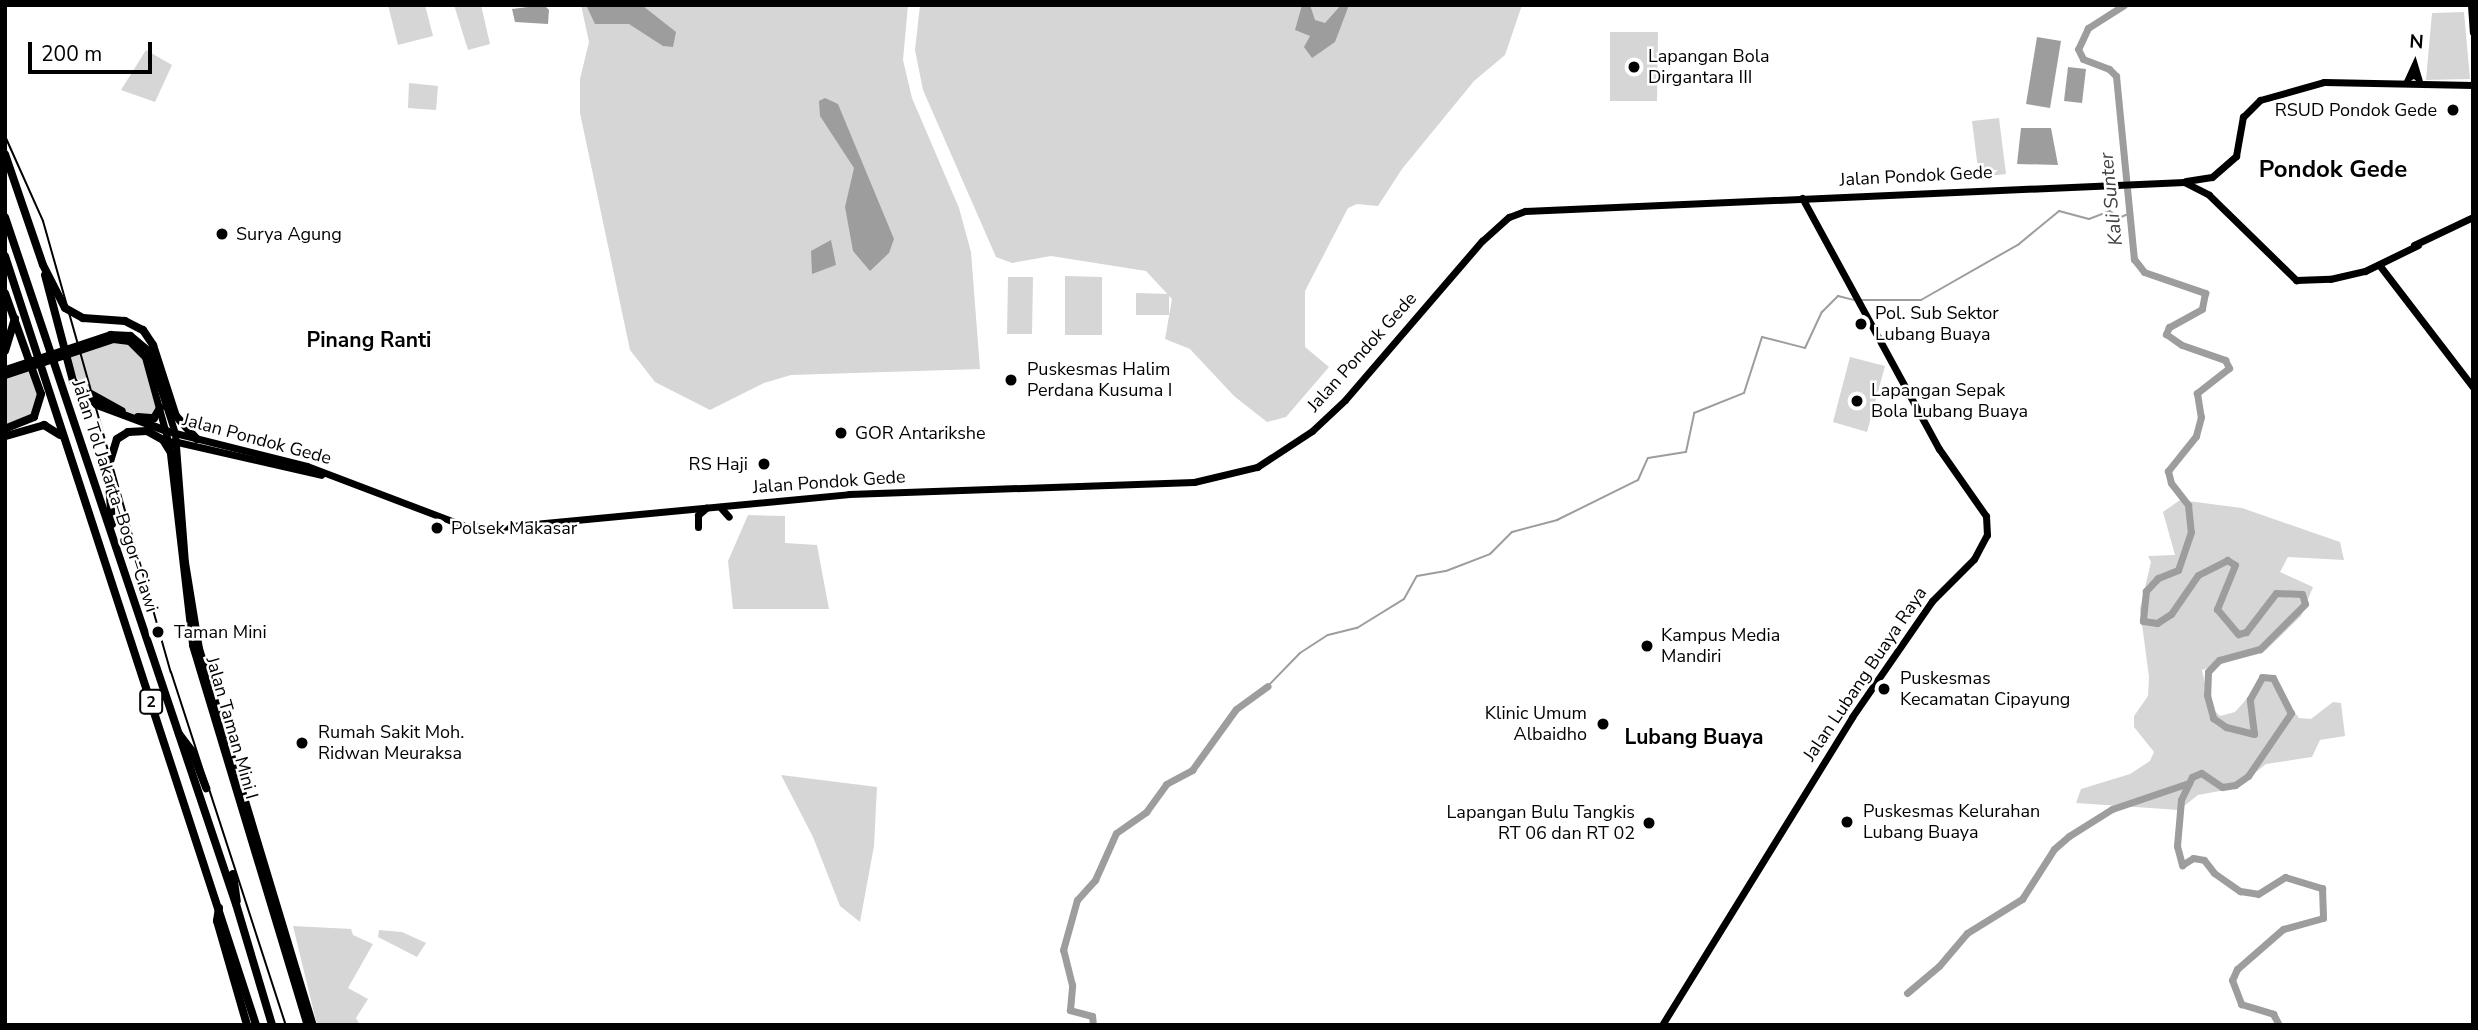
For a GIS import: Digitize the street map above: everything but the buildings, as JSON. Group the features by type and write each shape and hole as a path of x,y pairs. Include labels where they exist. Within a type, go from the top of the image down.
{"highway":[{"path":"5,155 43,265 66,365 83,393 110,412 172,436"},
{"name":"Jalan Tol Jakarta–Bogor–Ciawi","path":"5,217 236,904 271,1021"},
{"name":"Jalan Tol Jakarta–Bogor–Ciawi","path":"5,256 256,1025"},
{"path":"43,265 69,312 83,318 125,321 147,335 176,416 197,442"},
{"path":"5,293 40,384 41,402 27,423 5,429"},
{"path":"5,351 13,334 15,314"},
{"path":"57,327 77,378 92,396 142,419 156,417 160,408"},
{"path":"6,436 44,425 55,429 64,440"},
{"path":"114,545 107,468 112,445 128,432 147,430 163,440 171,453"},
{"path":"177,732 192,751 206,788"},
{"path":"233,874 236,904"},
{"path":"219,908 217,921 247,1025"},
{"path":"271,1021 278,1025"}],"main road":[{"path":"2471,5 2473,32"},
{"path":"2184,182 2212,177 2238,153 2244,117 2260,100 2324,82 2473,85"},
{"path":"2209,195 2212,177"},
{"name":"Jalan Pondok Gede","path":"172,436 307,466 475,527 561,525 711,506 853,494 1194,482 1236,475 1279,456 1329,416 1470,254 1512,215 1584,206 2184,182 2209,195 2296,280 2330,279 2380,266 2473,217"},
{"name":"Jalan Lubang Buaya Raya","path":"1662,1025 1878,679 1931,601 1985,542 1986,516 1939,449 1805,199"},
{"name":"Jalan Pondok Gede","path":"2357,272 2418,245"},
{"path":"2380,266 2473,387"},
{"path":"5,375 118,333 140,340 148,350 172,436"},
{"path":"5,369 113,339 129,341 145,357 160,408 172,436"},
{"name":"Jalan Taman Mini I","path":"172,436 171,453 189,634 307,1025"},
{"name":"Jalan Taman Mini I","path":"172,436 178,459 185,562 199,648 313,1025"},
{"path":"178,459 186,447 197,442"},
{"name":"Jalan Pondok Gede","path":"197,442 245,457 340,479"},
{"path":"698,527 698,514 711,506 726,510 729,517"}],"shaded area":[{"path":"388,5 425,5 433,36 398,45"},
{"path":"454,5 481,5 490,44 468,50"},
{"path":"544,5 549,10 548,24 515,22 512,9"},
{"path":"581,5 908,5 903,60 912,98 959,208 971,252 980,369 791,375 764,383 710,410 655,382 630,350 580,113 580,79 589,42"},
{"path":"586,5 643,6 676,32 673,47 663,46 629,24 595,24"},
{"path":"920,5 1522,5 1505,55 1474,81 1402,169 1378,206 1357,204 1348,208 1305,291 1305,347 1329,367 1286,417 1267,422 1234,396 1190,349 1165,339 1172,299 1146,271 1051,256 1012,263 996,257 923,90 915,50"},
{"path":"1302,5 1310,5 1315,20 1325,23 1341,5 1349,5 1335,42 1312,58 1304,47 1310,36 1295,30"},
{"path":"2464,12 2470,79 2426,80 2432,13"},
{"name":"Lapangan Bola Dirgantara III","path":"1610,32 1658,32 1657,101 1610,101"},
{"path":"2037,37 2061,41 2050,108 2026,104"},
{"path":"146,50 172,65 155,102 121,90"},
{"path":"2068,67 2086,69 2082,103 2064,101"},
{"path":"409,83 438,86 436,110 408,108"},
{"path":"825,98 838,104 894,239 889,253 870,271 853,251 845,207 854,168 820,116 819,101"},
{"path":"1999,118 2006,174 1979,177 1972,121"},
{"path":"2021,128 2051,128 2058,165 2017,164"},
{"path":"831,240 836,265 812,274 811,251"},
{"path":"1065,276 1102,277 1102,335 1065,335"},
{"path":"1008,277 1033,277 1032,334 1007,334"},
{"path":"1136,293 1169,294 1169,315 1136,315"},
{"path":"122,339 142,351 158,416 142,419 113,407 77,378 67,354"},
{"name":"Lapangan Sepak Bola Lubang Buaya","path":"1850,357 1885,366 1867,432 1833,422"},
{"path":"33,365 40,384 34,417 5,429 5,375"},
{"path":"2180,500 2242,508 2340,542 2344,560 2288,557 2280,572 2313,587 2301,616 2265,651 2202,670 2210,706 2220,716 2235,712 2267,676 2299,718 2311,719 2333,702 2341,703 2345,736 2320,740 2312,757 2266,764 2236,788 2198,795 2179,810 2076,803 2081,789 2130,774 2150,761 2154,752 2134,727 2134,716 2148,696 2149,677 2140,609 2151,562 2148,556 2175,555 2163,512"},
{"path":"748,515 785,516 785,543 817,545 829,609 733,609 728,561"},
{"path":"781,775 877,787 874,846 860,922 840,906 813,837"},
{"path":"293,926 351,929 353,935 373,944 348,988 368,999 356,1018 360,1025 317,1025"},
{"path":"379,930 402,932 426,943 417,957 378,937"}],"waterway":[{"name":"Kali Sunter","path":"2124,5 2088,28 2078,49 2083,59 2109,69 2116,76 2134,259 2144,272 2205,293 2202,309 2169,327 2166,334 2182,345 2225,360 2229,368 2197,393 2201,417 2196,436 2168,471 2171,483 2188,505 2191,532 2178,570 2158,578 2146,591 2143,621 2157,623 2171,614 2198,575 2227,560 2235,565 2217,609 2238,634 2246,632 2276,593 2302,594 2305,604 2260,649 2219,660 2208,672 2207,695 2213,718 2226,727 2254,734 2250,699 2262,677 2273,678 2291,713 2248,776 2235,785 2222,787 2201,773 2192,777 2181,800 2177,846 2182,865 2193,858 2204,860 2214,873 2240,891 2258,894 2285,877 2322,888 2323,918 2283,929 2237,969 2232,980 2241,1004 2273,1014 2279,1025"},
{"name":"Kali Sunter","path":"1860,300 1921,300 2019,244 2059,211 2089,219 2110,211 2119,218 2130,213"},
{"path":"1268,686 1300,653 1328,635 1357,628 1404,599 1417,576 1446,571 1490,554 1512,532 1557,520 1638,480 1648,458 1686,452 1694,413 1744,393 1762,337 1805,348 1822,312 1838,296 1854,300"},
{"path":"1093,1025 1092,1016 1070,1010 1072,985 1063,950 1077,900 1095,880 1116,833 1146,812 1166,784 1192,770 1236,709 1268,686"},
{"path":"1907,993 1939,966 1967,933 2022,899 2054,849 2069,836 2112,809 2189,783"}],"tram line":[{"path":"5,136 43,221 171,672 286,1025"}],"place":[{"name":"Lapangan Bola Dirgantara III","path":"1634,67"},
{"name":"RSUD Pondok Gede","path":"2453,110"},
{"name":"Surya Agung","path":"222,234"},
{"name":"Pol. Sub Sektor Lubang Buaya","path":"1861,324"},
{"name":"Puskesmas Halim Perdana Kusuma I","path":"1011,380"},
{"name":"Lapangan Sepak Bola Lubang Buaya","path":"1857,401"},
{"name":"GOR Antarikshe","path":"841,433"},
{"name":"RS Haji","path":"764,464"},
{"name":"Polsek Makasar","path":"437,528"},
{"name":"Taman Mini","path":"158,632"},
{"name":"Kampus Media Mandiri","path":"1647,646"},
{"name":"Puskesmas Kecamatan Cipayung","path":"1884,689"},
{"name":"Klinic Umum Albaidho","path":"1603,724"},
{"name":"Rumah Sakit Moh. Ridwan Meuraksa","path":"302,743"},
{"name":"Puskesmas Kelurahan Lubang Buaya","path":"1847,822"},
{"name":"Lapangan Bulu Tangkis RT 06 dan RT 02","path":"1649,823"}],"district":[{"name":"Pondok Gede","path":"2333,170"},
{"name":"Pinang Ranti","path":"369,340"},
{"name":"Lubang Buaya","path":"1694,737"}]}
